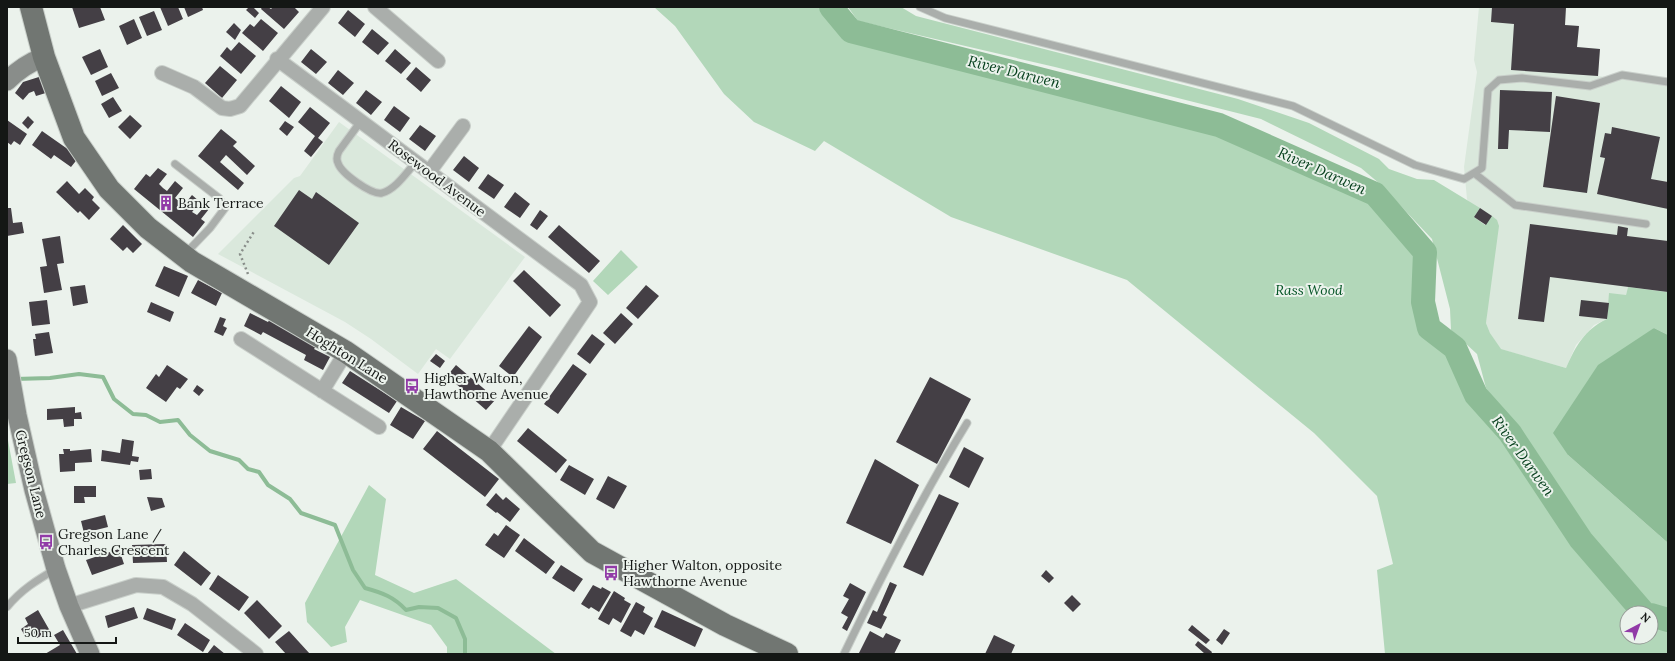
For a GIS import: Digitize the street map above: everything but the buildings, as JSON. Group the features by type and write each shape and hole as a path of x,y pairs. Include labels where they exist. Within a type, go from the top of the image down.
{"main road":[{"name":"Hoghton Lane","path":"31,7 44,57 74,138 109,189 148,228 183,255 346,352 489,451 592,552 725,625 787,654"}],"street":[{"path":"162,73 194,87 222,108 230,109 240,106 277,59 323,7"},
{"path":"375,7 438,61"},
{"path":"7,81 14,74 34,61 44,57"},
{"name":"Rosewood Avenue","path":"277,59 581,285 590,302 489,451"},
{"path":"429,172 463,126"},
{"path":"241,339 379,428"},
{"path":"322,391 346,352"},
{"name":"Gregson Lane","path":"8,362 17,415 34,490 56,569 69,606 90,654"},
{"path":"69,606 136,585 163,588 192,604 256,654"}],"lane":[{"path":"920,7 946,18 1293,106 1415,165 1464,179 1482,168 1488,90 1499,80 1522,78 1590,86 1622,75 1668,82"},
{"path":"361,121 337,156 338,163 343,171 368,191 380,194 387,191 400,181 416,162"},
{"path":"175,164 219,198 225,208 210,228 183,255"},
{"path":"1474,173 1515,205 1646,224"},
{"path":"844,654 882,576 928,488 967,423"},
{"path":"7,607 28,585 56,569"}],"path":[{"path":"252,297 254,291 240,254 255,230"}],"shaded area":[{"path":"1479,7 1566,7 1565,25 1579,26 1577,47 1600,49 1598,76 1668,86 1668,292 1628,287 1626,295 1609,303 1607,319 1594,325 1576,345 1566,368 1500,349 1490,333 1486,323 1492,217 1486,225 1474,217 1467,199 1464,167 1477,72 1474,60"},
{"path":"339,122 525,257 450,359 436,349 418,374 371,339 345,322 218,254 294,178 300,176"},
{"path":"1654,328 1668,335 1668,543 1568,455 1553,433 1598,365"}],"green space":[{"name":"Rass Wood","path":"654,7 819,7 846,40 1216,133 1371,200 1421,253 1418,299 1427,329 1451,350 1472,398 1508,436 1577,542 1631,605 1619,605 1619,645 1659,645 1659,622 1668,625 1668,654 1385,654 1377,570 1393,564 1377,496 1314,433 1127,280 951,217 824,141 815,151 754,122 724,94 675,26"},
{"path":"848,7 901,7 916,16 1238,99 1309,123 1379,159 1389,169 1417,179 1434,180 1480,208 1474,217 1485,225 1492,216 1497,220 1499,226 1486,323 1490,333 1501,349 1566,368 1582,339 1592,328 1607,319 1609,293 1626,295 1628,287 1667,292 1668,289 1668,335 1654,328 1568,455 1668,543 1668,612 1659,610 1659,605 1645,605 1585,536 1515,429 1486,388 1477,354 1451,330 1450,309 1432,239 1380,184 1361,168 1261,119 1055,67 858,21"},
{"path":"621,250 638,267 608,295 593,281"},
{"path":"7,435 16,483 7,484"},
{"path":"369,485 386,499 375,575 414,593 456,579 556,654 447,654 447,647 431,625 360,600 345,627 347,642 331,647 307,622 305,603"}],"waterway":[{"name":"River Darwen","path":"831,7 851,31 1219,125 1375,194 1425,252 1423,302 1429,328 1455,348 1476,395 1510,433 1581,540 1637,605"},
{"path":"15,379 50,378 79,374 103,377 114,399 133,414 146,415 160,422 178,420 190,435 210,451 239,460 248,469 259,472 268,485 290,499 301,513 335,525 353,570 365,588 388,596 406,610 419,607 438,608 456,618 465,639 465,654"},
{"name":"River Darwen","path":"1659,617 1668,620"}],"place":[{"name":"Bank Terrace","path":"166,203"},
{"name":"Higher Walton, Hawthorne Avenue","path":"412,386"},
{"name":"Gregson Lane / Charles Crescent","path":"46,542"},
{"name":"Higher Walton, opposite Hawthorne Avenue","path":"611,573"}]}
